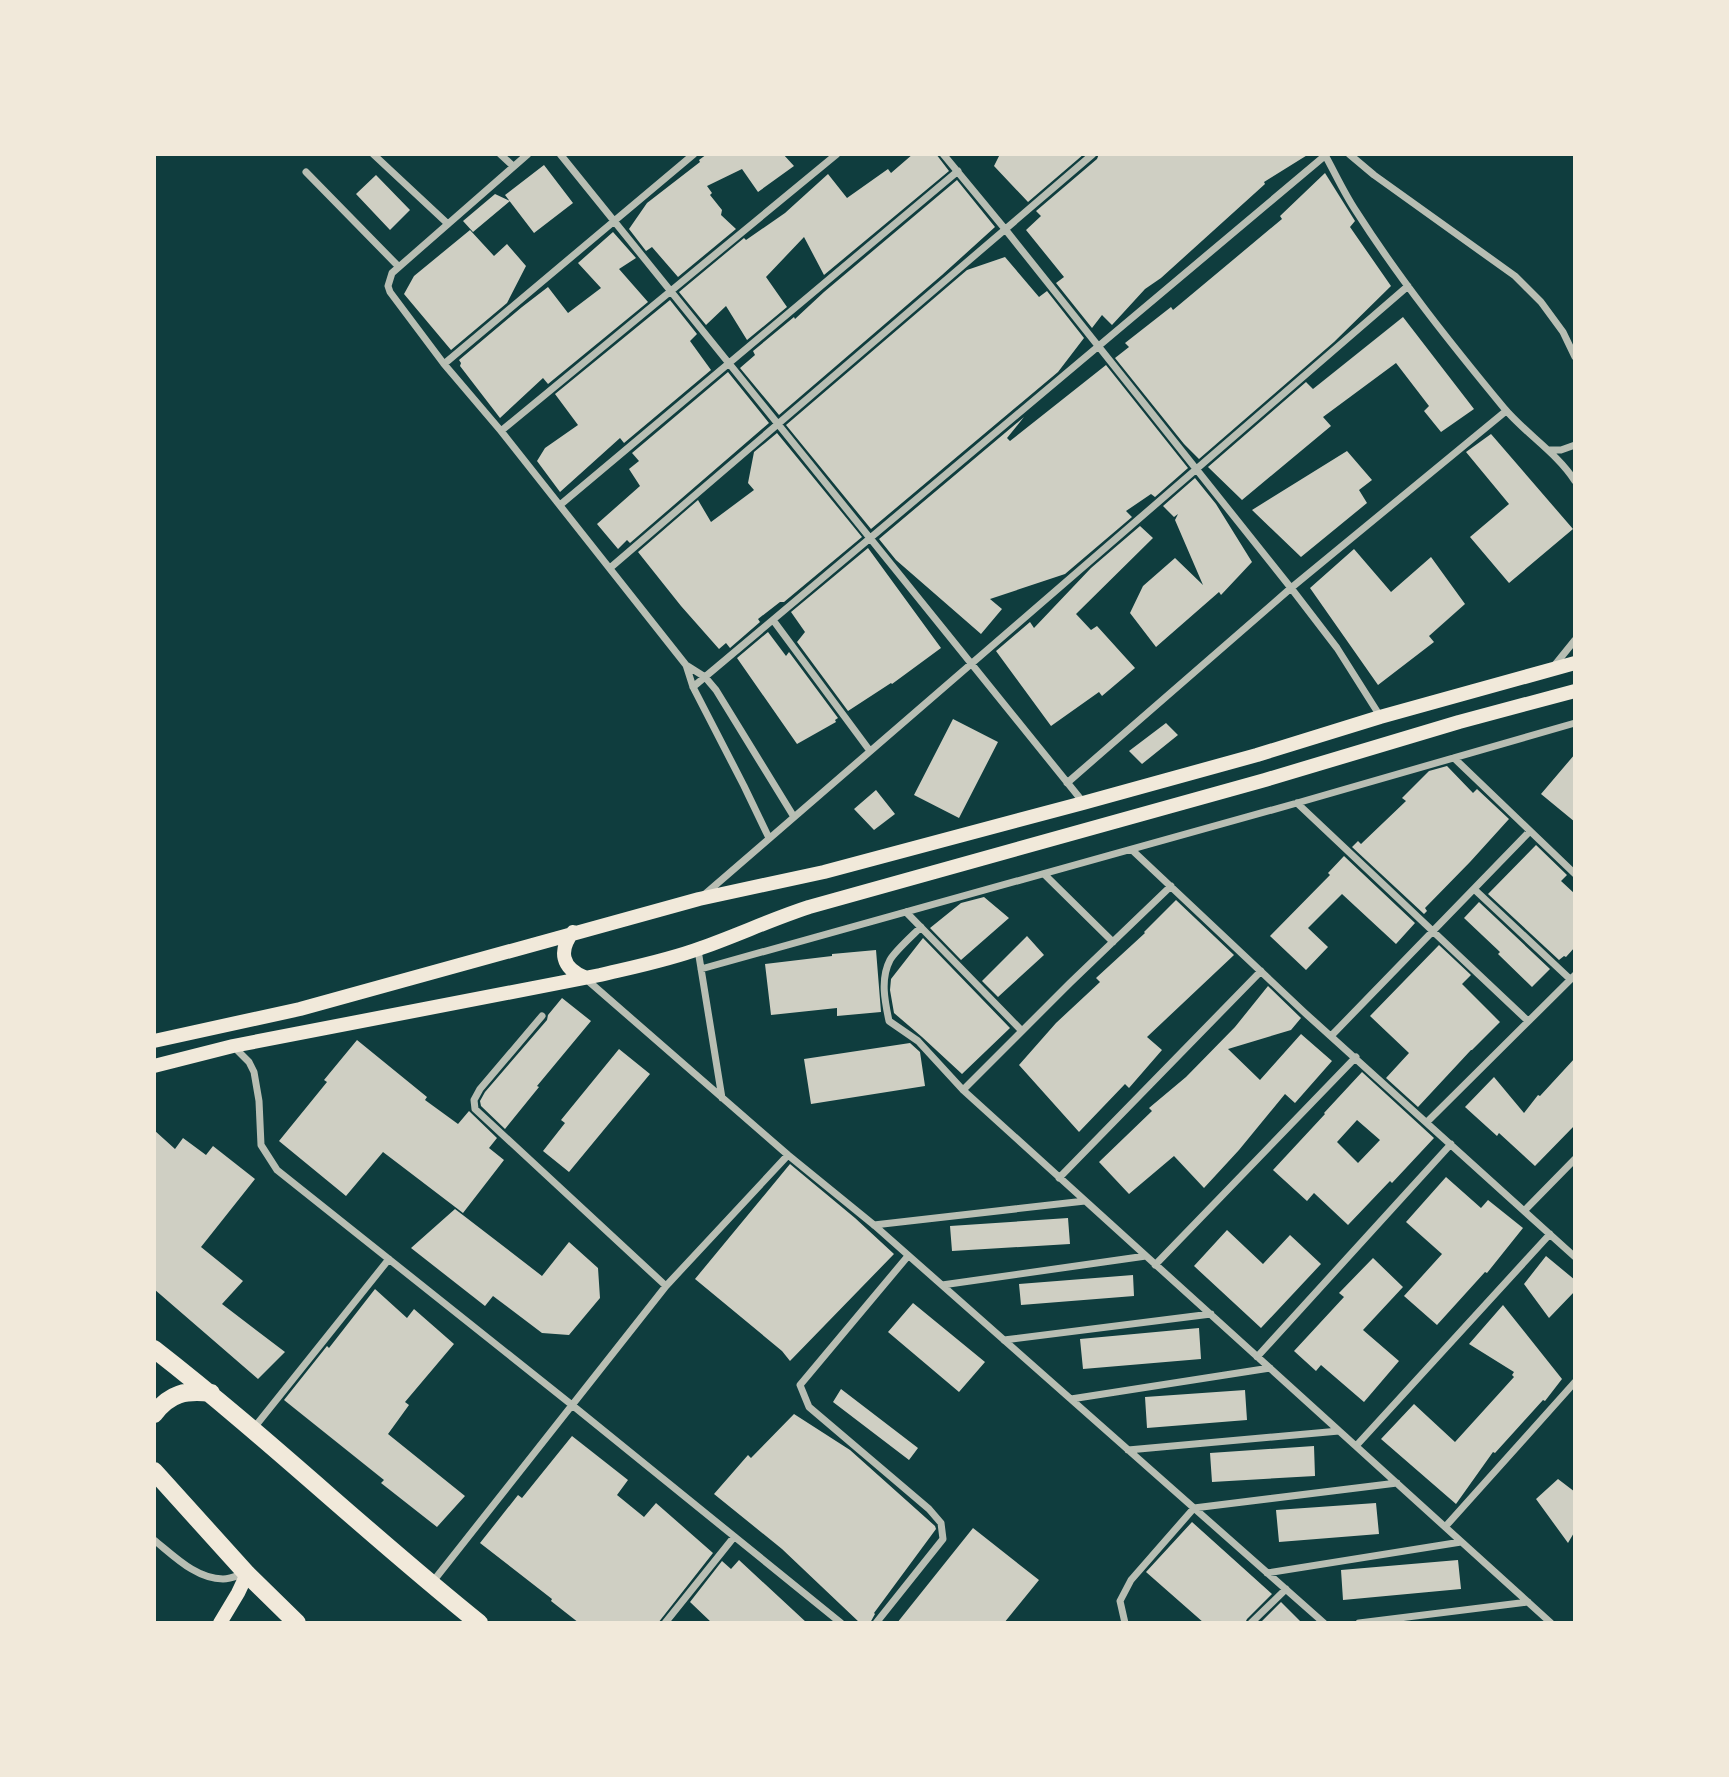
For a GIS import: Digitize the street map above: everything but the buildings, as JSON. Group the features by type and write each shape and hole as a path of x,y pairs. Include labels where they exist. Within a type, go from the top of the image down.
{"main road":[{"path":"154,1041 300,1009 699,898 824,872 1257,755 1380,717 1575,663"},
{"path":"154,1066 233,1046 600,975 659,961 698,950 779,916 809,907 1575,691"},
{"path":"573,932 566,941 563,953 566,964 573,973 584,977"},
{"path":"300,1009 306,1032"},
{"path":"154,1349 211,1393 430,1584 479,1623"},
{"path":"154,1414 161,1405 176,1395 193,1391 211,1393"},
{"path":"154,1471 246,1574 297,1623"},
{"path":"220,1623 246,1574"}],"street":[{"path":"373,154 448,223"},
{"path":"500,154 513,166"},
{"path":"528,154 392,272 388,286 390,292 444,364 501,431 687,665 705,677 716,690 794,817"},
{"path":"560,154 1083,803"},
{"path":"444,364 694,154"},
{"path":"501,431 837,154"},
{"path":"943,154 1291,588 1336,648 1380,717"},
{"path":"610,568 1093,154"},
{"path":"1349,154 1374,175 1515,276 1541,302 1563,332 1575,356"},
{"path":"693,687 1326,155 1354,208 1408,286 1506,411 1549,450 1575,481"},
{"path":"560,505 958,171"},
{"path":"306,173 399,267"},
{"path":"699,898 1408,286"},
{"path":"1067,783 1291,588 1506,411"},
{"path":"1549,450 1562,450 1575,445"},
{"path":"773,620 870,751"},
{"path":"1550,670 1575,640"},
{"path":"687,665 693,687 769,838"},
{"path":"701,969 1132,850 1575,723"},
{"path":"1454,758 1575,874"},
{"path":"1297,803 1528,1021"},
{"path":"1332,1035 1530,831"},
{"path":"1132,850 1305,1013 1575,1257"},
{"path":"1044,874 1113,942"},
{"path":"963,1090 1021,1030 1171,886"},
{"path":"1427,1122 1573,977 1474,889"},
{"path":"906,912 1021,1030"},
{"path":"921,927 890,960 884,983 890,1021 918,1041 963,1090 1551,1623"},
{"path":"698,950 722,1099"},
{"path":"1059,1178 1261,971"},
{"path":"584,977 722,1099 874,1225 1324,1623"},
{"path":"542,1016 480,1089 474,1106 666,1286"},
{"path":"233,1046 249,1062 254,1072 259,1101 261,1145 277,1170 841,1623"},
{"path":"1155,1265 1356,1057"},
{"path":"1257,1357 1451,1144"},
{"path":"430,1584 666,1286 788,1155"},
{"path":"1524,1211 1575,1158"},
{"path":"874,1225 1086,1201"},
{"path":"1356,1446 1550,1234"},
{"path":"876,1623 943,1539 941,1523 929,1509 809,1407 800,1385 908,1256"},
{"path":"942,1286 1146,1256"},
{"path":"252,1429 389,1259"},
{"path":"1004,1340 1211,1314"},
{"path":"1071,1399 1270,1368"},
{"path":"1445,1527 1575,1382"},
{"path":"1128,1450 1339,1431"},
{"path":"1125,1623 1120,1601 1130,1580 1194,1508 1397,1483"},
{"path":"665,1623 734,1537"},
{"path":"154,1540 207,1577 226,1579 246,1574"},
{"path":"1267,1573 1461,1542"},
{"path":"1251,1623 1286,1589"},
{"path":"1359,1623 1528,1602"}]}
